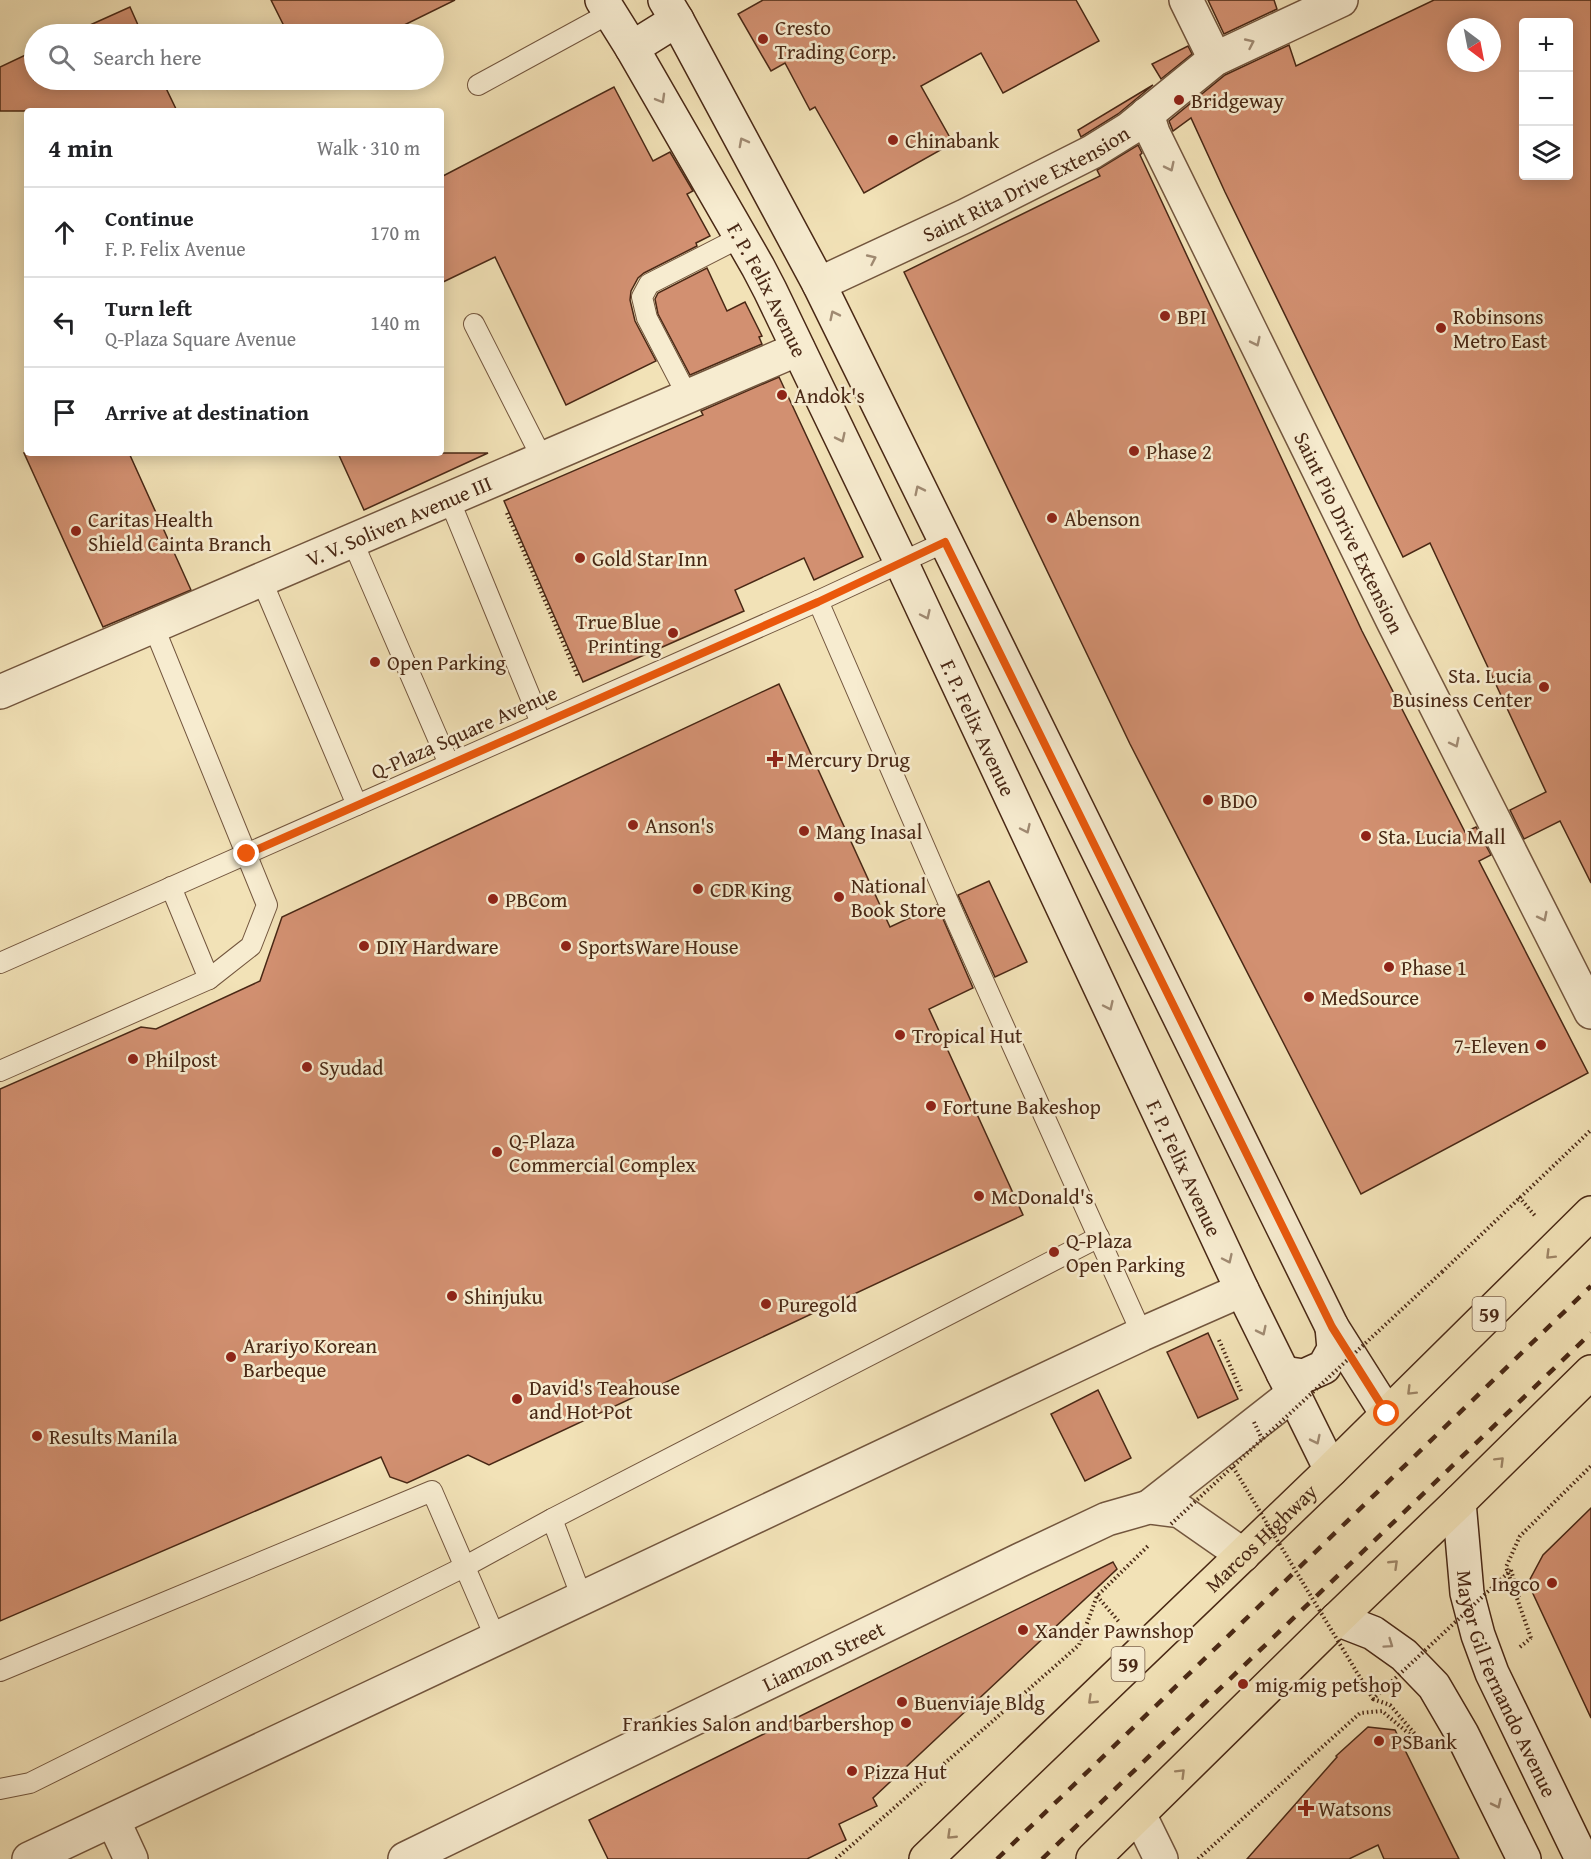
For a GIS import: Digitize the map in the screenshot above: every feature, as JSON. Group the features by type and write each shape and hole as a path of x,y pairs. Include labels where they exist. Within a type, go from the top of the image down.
{"main road":[{"name":"Marcos Highway","path":"926,1859 1331,1470 1591,1213"},
{"path":"1094,1859 1591,1371"}],"street":[{"path":"1186,0 1215,58"},
{"name":"Saint Rita Drive Extension","path":"819,284 964,216 1092,152 1129,129 1215,58 1334,2"},
{"name":"F. P. Felix Avenue","path":"606,6 762,275 901,562 1242,1290 1331,1470"},
{"path":"632,48 671,10 819,284 1332,1327 1387,1414"},
{"name":"Saint Pio Drive Extension","path":"1147,114 1159,143 1393,621 1591,1012"},
{"name":"V. V. Soliven Avenue III","path":"0,692 798,349"},
{"path":"29,1859 1142,1334 1242,1290"},
{"path":"1161,1521 1288,1383 1324,1367 1334,1349 1332,1327"},
{"name":"Mayor Gil Fernando Avenue","path":"1459,1502 1467,1593 1478,1635 1492,1672 1582,1859"},
{"name":"Liamzon Street","path":"405,1859 1020,1560 1107,1520 1161,1521 1180,1511 1243,1555"},
{"path":"1337,1618 1373,1633 1404,1655 1434,1686 1462,1734 1524,1859"},
{"path":"1139,1814 1161,1859"},
{"path":"113,1820 131,1859"}],"lane":[{"path":"478,85 606,6"},
{"path":"687,395 647,318 642,297 650,284 741,237"},
{"path":"474,324 542,458"},
{"path":"449,499 541,723"},
{"path":"352,540 449,764"},
{"name":"Q-Plaza Square Avenue","path":"0,963 818,602 945,542"},
{"path":"261,579 357,805"},
{"path":"818,602 957,922 1142,1334"},
{"path":"0,1071 209,979 251,946 267,905 153,625"},
{"path":"171,887 209,979"},
{"path":"0,1789 30,1783 464,1567 552,1519 1098,1237"},
{"path":"0,1671 432,1491 496,1639"},
{"path":"552,1519 582,1599"}],"path":[{"path":"493,479 590,702"},
{"path":"1161,1521 1233,1467 1591,1130"},
{"path":"1254,1422 1262,1439"},
{"path":"1373,1699 1511,1570 1530,1638 1506,1567 1520,1536 1591,1466"},
{"path":"1198,1859 1360,1713 1382,1711 1428,1750 1390,1705 1373,1699 1233,1467"},
{"path":"836,1859 1079,1645 1097,1596 1155,1540"}],"building":[{"path":"271,0 455,0 406,24 283,24"},
{"path":"763,0 1076,0 1099,41 1003,93 981,53 921,86 953,143 864,193 815,107 810,110 785,63 771,71 738,14"},
{"path":"1208,0 1274,0 1277,9 1224,34"},
{"name":"Robinsons Metro East","path":"1434,0 1591,0 1591,883 1560,821 1524,839 1510,810 1546,792 1430,543 1403,557 1191,118 1173,131 1169,121 1225,75 1289,45 1296,66"},
{"path":"130,7 138,24 92,24"},
{"path":"1188,46 1192,54 1161,79 1152,64"},
{"path":"24,56 24,90 167,90 176,108 24,108 24,111 0,111 0,67"},
{"path":"1153,85 1118,114 1081,137 1078,130"},
{"path":"614,87 653,161 670,152 693,191 687,194 710,236 696,243 697,246 644,273 638,278 631,291 630,300 635,321 656,361 566,405 495,257 444,282 444,175"},
{"path":"1138,145 1142,153 1140,155 1362,631 1465,832 1476,827 1491,855 1479,861 1588,1073 1361,1194 1130,744 904,272 1100,176 1097,170"},
{"path":"707,268 727,311 745,302 762,336 759,337 762,344 690,375 658,314 655,299 658,293"},
{"path":"779,377 863,557 814,580 804,558 735,590 744,611 583,682 504,501 703,415 701,411"},
{"path":"444,453 488,453 364,510 339,456 444,456"},
{"path":"25,456 130,456 191,590 103,627"},
{"name":"Q-Plaza Commercial Complex","path":"779,684 890,927 937,905 973,988 929,1009 1023,1215 489,1465 468,1455 407,1483 390,1477 381,1457 0,1621 0,1089 141,1027 156,1029 260,981 282,917"},
{"path":"989,881 1027,962 995,977 958,895"},
{"path":"1208,1333 1238,1399 1198,1418 1167,1352"},
{"path":"1098,1390 1131,1458 1085,1481 1051,1414"},
{"path":"1591,1508 1591,1718 1528,1583 1543,1555"},
{"name":"Buenviaje Bldg","path":"1113,1562 1117,1569 873,1798 877,1806 839,1824 846,1840 807,1859 608,1859 589,1820"},
{"path":"1368,1727 1395,1730 1459,1859 1384,1859 1378,1845 1349,1859 1247,1859 1336,1756"}],"railway":[{"path":"997,1859 1591,1286"},
{"path":"1042,1859 1591,1333"}],"place":[{"name":"Cresto Trading Corp.","path":"763,39"},
{"name":"Bridgeway","path":"1179,100"},
{"name":"Chinabank","path":"893,140"},
{"name":"BPI","path":"1165,316"},
{"name":"Robinsons Metro East","path":"1441,328"},
{"name":"Andok's","path":"782,395"},
{"name":"Phase 2","path":"1134,451"},
{"name":"Abenson","path":"1052,518"},
{"name":"Caritas Health Shield Cainta Branch","path":"76,531"},
{"name":"Gold Star Inn","path":"580,558"},
{"name":"True Blue Printing","path":"673,633"},
{"name":"Open Parking","path":"375,662"},
{"name":"Sta. Lucia Business Center","path":"1544,687"},
{"name":"Mercury Drug","path":"775,759"},
{"name":"BDO","path":"1208,800"},
{"name":"Anson's","path":"633,825"},
{"name":"Mang Inasal","path":"804,831"},
{"name":"Sta. Lucia Mall","path":"1366,836"},
{"name":"CDR King","path":"698,889"},
{"name":"National Book Store","path":"839,897"},
{"name":"PBCom","path":"493,899"},
{"name":"DIY Hardware","path":"364,946"},
{"name":"SportsWare House","path":"566,946"},
{"name":"Phase 1","path":"1389,967"},
{"name":"MedSource","path":"1309,997"},
{"name":"Tropical Hut","path":"900,1035"},
{"name":"7-Eleven","path":"1541,1045"},
{"name":"Philpost","path":"133,1059"},
{"name":"Syudad","path":"307,1067"},
{"name":"Fortune Bakeshop","path":"931,1106"},
{"name":"Q-Plaza Commercial Complex","path":"497,1152"},
{"name":"McDonald's","path":"979,1196"},
{"name":"Q-Plaza Open Parking","path":"1054,1252"},
{"name":"Shinjuku","path":"452,1296"},
{"name":"Puregold","path":"766,1304"},
{"name":"Arariyo Korean Barbeque","path":"231,1357"},
{"name":"David's Teahouse and Hot Pot","path":"517,1399"},
{"name":"Results Manila","path":"37,1436"},
{"name":"Ingco","path":"1552,1583"},
{"name":"Xander Pawnshop","path":"1023,1630"},
{"name":"mig mig petshop","path":"1243,1684"},
{"name":"Buenviaje Bldg","path":"902,1702"},
{"name":"Frankies Salon and barbershop","path":"906,1723"},
{"name":"PSBank","path":"1379,1741"},
{"name":"Pizza Hut","path":"852,1771"},
{"name":"Watsons","path":"1306,1808"}],"route":[{"path":"247,854 818,602 945,542 1332,1327 1387,1414"}]}
